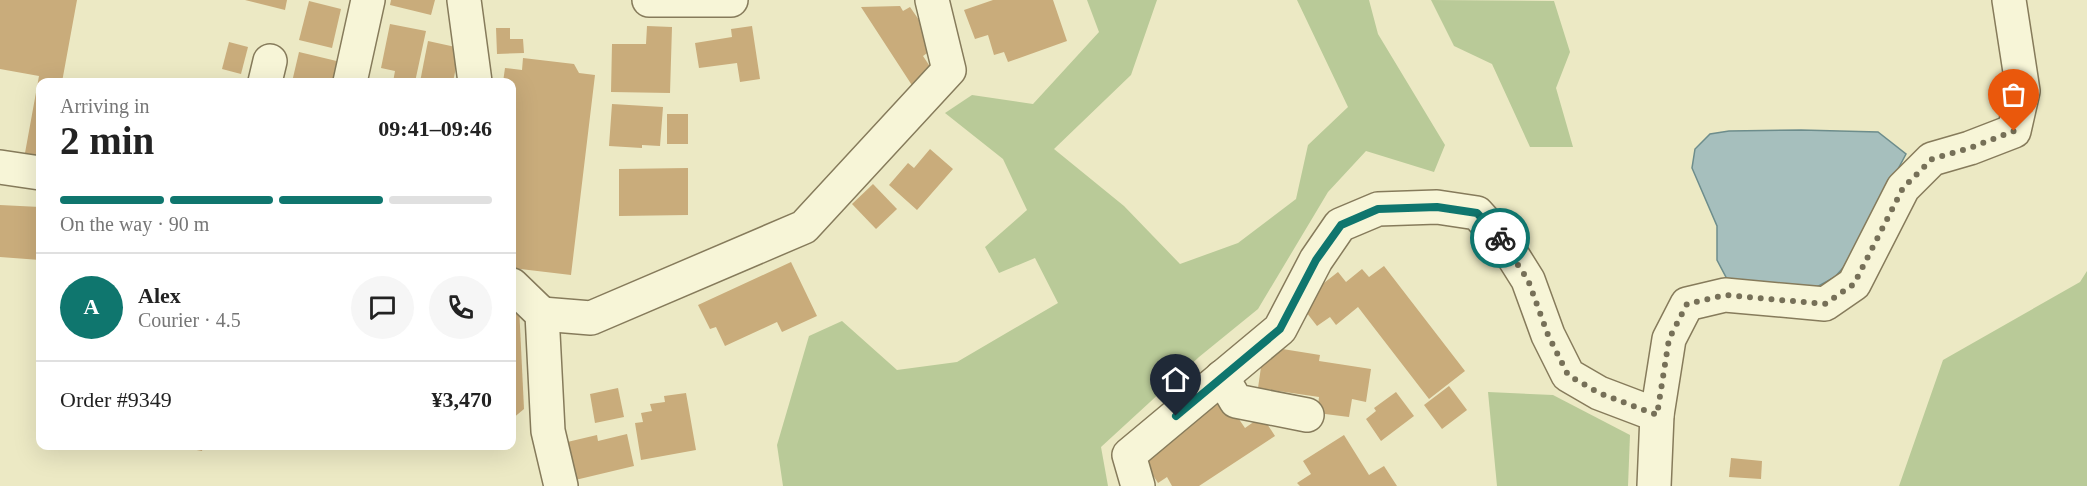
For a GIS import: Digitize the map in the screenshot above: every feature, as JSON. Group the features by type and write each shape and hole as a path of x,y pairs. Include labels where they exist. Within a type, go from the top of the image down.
{"street":[{"path":"351,78 368,0"},
{"path":"464,0 474,78"},
{"path":"649,0 731,0"},
{"path":"516,289 542,314 591,318 804,227 949,70 932,0"},
{"path":"1654,486 1657,415 1669,339 1687,304 1725,295 1825,304 1854,284 1903,188 1932,159 1970,148 2014,131 2023,91 2009,0"},
{"path":"0,167 36,172"},
{"path":"1138,486 1129,455 1280,329 1316,260 1341,225 1378,209 1437,207 1477,213 1506,245 1528,280 1548,335 1568,375 1599,393 1657,415"},
{"path":"542,314 548,431 561,486"},
{"path":"1222,377 1236,401 1307,415"}],"green space":[{"path":"1087,0 1157,0 1131,75 1054,149 1124,206 1180,264 1238,243 1296,199 1308,145 1348,107 1297,0 1369,0 1378,34 1445,145 1434,172 1366,151 1328,192 1258,309 1199,357 1101,447 1108,486 783,486 777,445 809,336 842,321 897,370 957,362 1058,303 1035,258 999,273 985,247 1027,210 1003,159 945,113 972,95 1033,104 1099,32"},
{"path":"1431,0 1554,1 1570,52 1556,88 1573,147 1530,147 1492,64 1454,46"},
{"path":"2087,271 2087,486 1899,486 1943,360 2080,282"},
{"path":"1488,392 1553,395 1630,435 1628,486 1497,486"}],"water":[{"path":"1729,131 1878,132 1906,154 1849,261 1835,277 1815,288 1727,279 1717,260 1717,226 1692,168 1695,149 1710,134"}],"building":[{"path":"0,0 77,0 63,78 39,78 39,76 0,69"},
{"path":"245,0 287,0 285,10"},
{"path":"391,0 435,0 431,15 390,5"},
{"path":"993,0 1053,0 1067,41 1008,62 1004,52 994,55 988,35 975,39 964,10"},
{"path":"309,1 341,9 332,48 299,40"},
{"path":"900,6 903,11 910,7 937,46 923,56 937,77 917,93 861,7"},
{"path":"390,24 426,31 416,78 394,78 395,71 381,68"},
{"path":"647,26 672,27 670,93 611,92 612,44 646,44"},
{"path":"752,26 760,79 740,82 737,63 699,68 695,43 732,37 731,29"},
{"path":"496,28 510,28 510,39 523,39 524,53 497,54"},
{"path":"428,41 460,48 454,78 421,78"},
{"path":"229,42 248,47 241,74 222,69"},
{"path":"299,52 345,63 341,78 293,78"},
{"path":"523,58 574,64 579,73 595,75 571,275 516,268 516,78 504,78 505,68 522,70"},
{"path":"36,92 36,155 25,153"},
{"path":"612,104 663,107 660,146 642,145 642,148 609,146"},
{"path":"667,114 688,114 688,144 667,144"},
{"path":"930,149 953,169 917,210 889,185 908,163 914,168"},
{"path":"688,168 688,215 619,216 619,169"},
{"path":"873,184 897,209 876,229 852,204"},
{"path":"0,205 36,207 36,260 0,257"},
{"path":"791,262 817,316 782,332 777,322 725,346 716,327 710,329 698,305"},
{"path":"1384,266 1465,371 1429,399 1358,307 1336,325 1330,317 1317,326 1303,308 1315,298 1311,293 1338,272 1346,282 1362,269 1369,277"},
{"path":"516,304 519,306 524,409 516,416"},
{"path":"1264,346 1320,355 1319,361 1371,369 1366,402 1352,399 1349,417 1317,413 1319,397 1258,388"},
{"path":"1449,386 1467,410 1442,429 1424,405"},
{"path":"618,388 624,417 595,423 590,394"},
{"path":"1396,392 1414,416 1381,441 1366,419 1376,411 1374,408"},
{"path":"686,393 696,450 641,460 635,423 643,422 641,413 652,411 650,404 665,402 664,396"},
{"path":"1215,399 1222,411 1230,406 1245,428 1262,416 1275,436 1199,486 1172,486 1167,477 1158,483 1145,463 1155,456 1152,452"},
{"path":"627,434 634,466 571,481 563,443 597,435 598,441"},
{"path":"1344,435 1369,475 1384,466 1397,486 1300,486 1297,483 1311,474 1303,461"},
{"path":"1731,458 1762,461 1761,479 1729,477"}],"way so far":[{"path":"1500,238 1528,280 1548,335 1568,375 1599,393 1657,415 1669,339 1687,304 1725,295 1825,304 1854,284 1903,188 1932,159 1970,148 2014,131"}],"route":[{"path":"1176,416 1280,329 1316,260 1341,225 1378,209 1437,207 1477,213 1500,238"}]}
